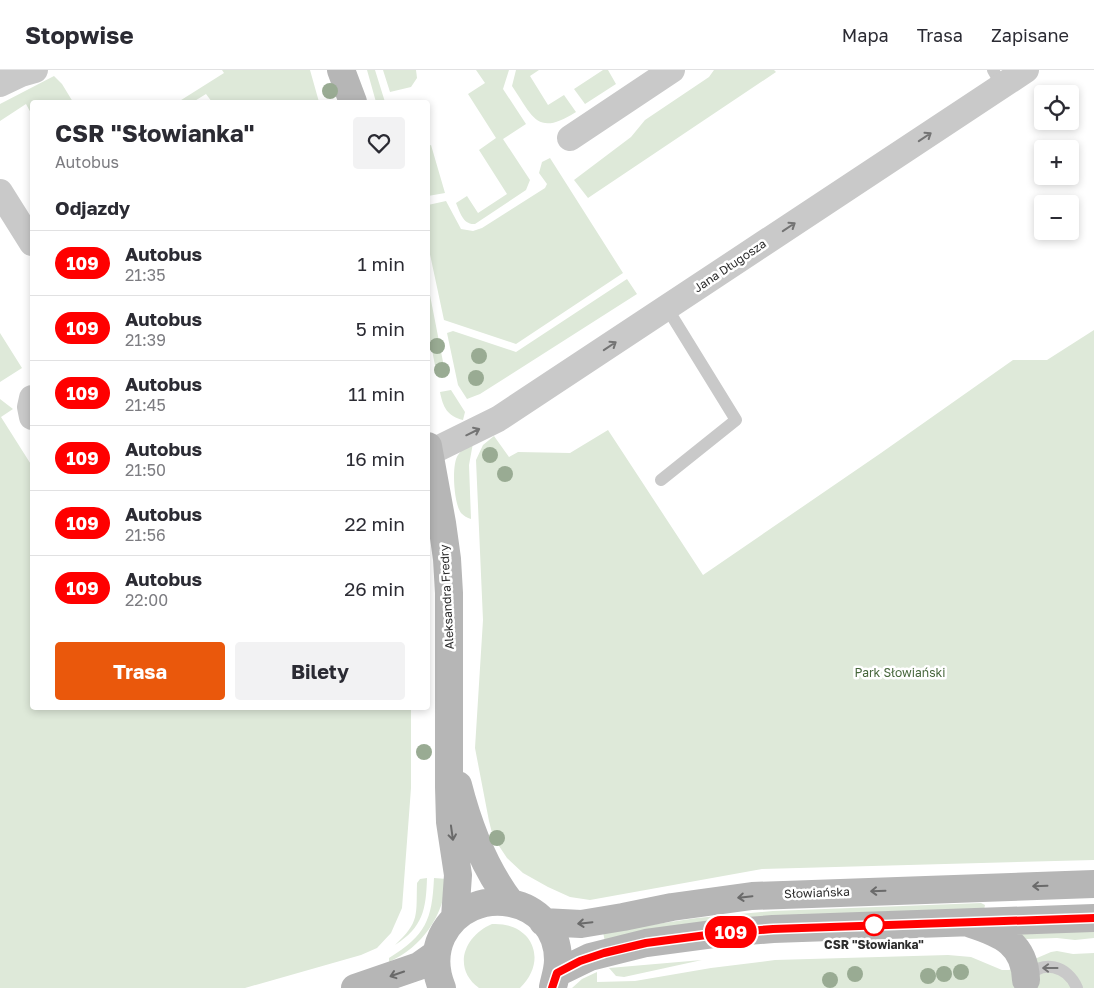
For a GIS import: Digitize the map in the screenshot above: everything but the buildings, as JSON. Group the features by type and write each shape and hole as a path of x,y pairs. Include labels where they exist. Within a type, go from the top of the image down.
{"main road":[{"path":"341,70 351,100"},
{"name":"Aleksandra Fredry","path":"430,460 442,523 449,593 450,822 458,875 455,918"},
{"name":"Aleksandra Fredry","path":"450,750 460,790 479,850 496,883 511,903"},
{"name":"Słowiańska","path":"543,922 581,924 672,906 752,896 1094,884"},
{"path":"442,988 436,968 436,954 446,928 467,909 481,903 496,901 523,907 534,913 543,922 551,933 556,946 558,959 554,980"},
{"path":"554,980 580,961 604,953 646,943 722,933 773,929 1094,918"},
{"path":"965,922 987,929 1012,944 1018,950 1022,959 1024,984"},
{"path":"355,988 419,966 436,954"}],"street":[{"path":"0,84 35,70"},
{"path":"570,138 672,70"},
{"name":"Jana Długosza","path":"430,449 498,419 668,308 997,78 1026,70"},
{"path":"0,192 30,240"}],"lane":[{"path":"661,480 736,420 668,308"},
{"path":"1024,984 1030,974 1037,969 1054,967 1069,974 1077,988"}],"green space":[{"path":"222,70 310,70 318,100 210,100 206,94 196,100 181,100 224,73"},
{"path":"367,70 375,70 384,100 375,100"},
{"path":"383,70 416,70 417,78 411,87 390,92"},
{"path":"476,70 509,70 503,89 526,124 503,139 530,180 526,190 475,224 471,224 465,220 456,203 467,196 478,213 507,194 479,150 496,138 468,94 485,83"},
{"path":"516,70 539,70 530,76 548,105 564,95 576,112 552,123 544,123 537,120 525,107 512,86"},
{"path":"603,70 608,70 616,84 585,104 574,89"},
{"path":"714,70 774,70 776,72 588,198 574,180 631,137 645,120 709,77"},
{"path":"54,76 62,84 72,100 30,100 30,111 26,104 0,121 0,104"},
{"path":"430,145 445,193 430,196"},
{"path":"550,158 623,273 516,344 444,320 430,254 430,205 446,201 461,229 473,231 482,228 545,188 547,184 539,173 542,162"},
{"path":"627,279 637,294 480,394 467,399 458,385 447,333 453,331 516,352"},
{"path":"430,295 445,372 445,374 437,376 430,339"},
{"name":"Park Słowiański","path":"1094,330 1094,860 762,869 590,900 570,897 548,887 523,873 507,858 493,837 475,748 483,620 476,460 483,445 494,436 509,457 518,452 570,453 608,430 703,575 1013,360 1047,360"},
{"path":"0,333 22,368 0,382"},
{"path":"451,390 465,412 463,420 449,413 443,402 440,392"},
{"path":"0,399 13,409 1,417 30,463 30,710 411,710 411,788 402,908 391,933 377,948 361,955 245,988 0,988"},
{"path":"473,443 469,465 471,519 463,515 459,508 455,493 454,475 458,455 463,449"},
{"path":"427,878 426,899 421,917 412,931 395,945 413,924 417,903 417,883 420,879"},
{"path":"434,878 447,879 445,893 436,918 412,948 389,962 389,958 411,942 425,925 429,916"},
{"path":"981,903 985,905 984,910 605,942 603,932 697,918 773,911"},
{"path":"492,924 506,925 517,929 526,936 532,945 534,955 533,966 529,977 520,988 479,988 466,971 464,962 468,944 482,929"},
{"path":"1094,930 1094,938 1075,940 1057,938 1026,939 1012,932"},
{"path":"1057,951 1073,954 1094,953 1094,988 572,988 582,979 597,972 597,982 635,981 711,968 775,960 948,955 971,957 1002,970 1009,970"},
{"path":"702,960 624,977 616,976 609,968"}],"bus line":[{"name":"109","path":"552,988 557,973 580,961 646,943 686,937 773,929 984,920 1094,918"}],"place":[{"name":"CSR \"Słowianka\"","path":"874,925"}]}
